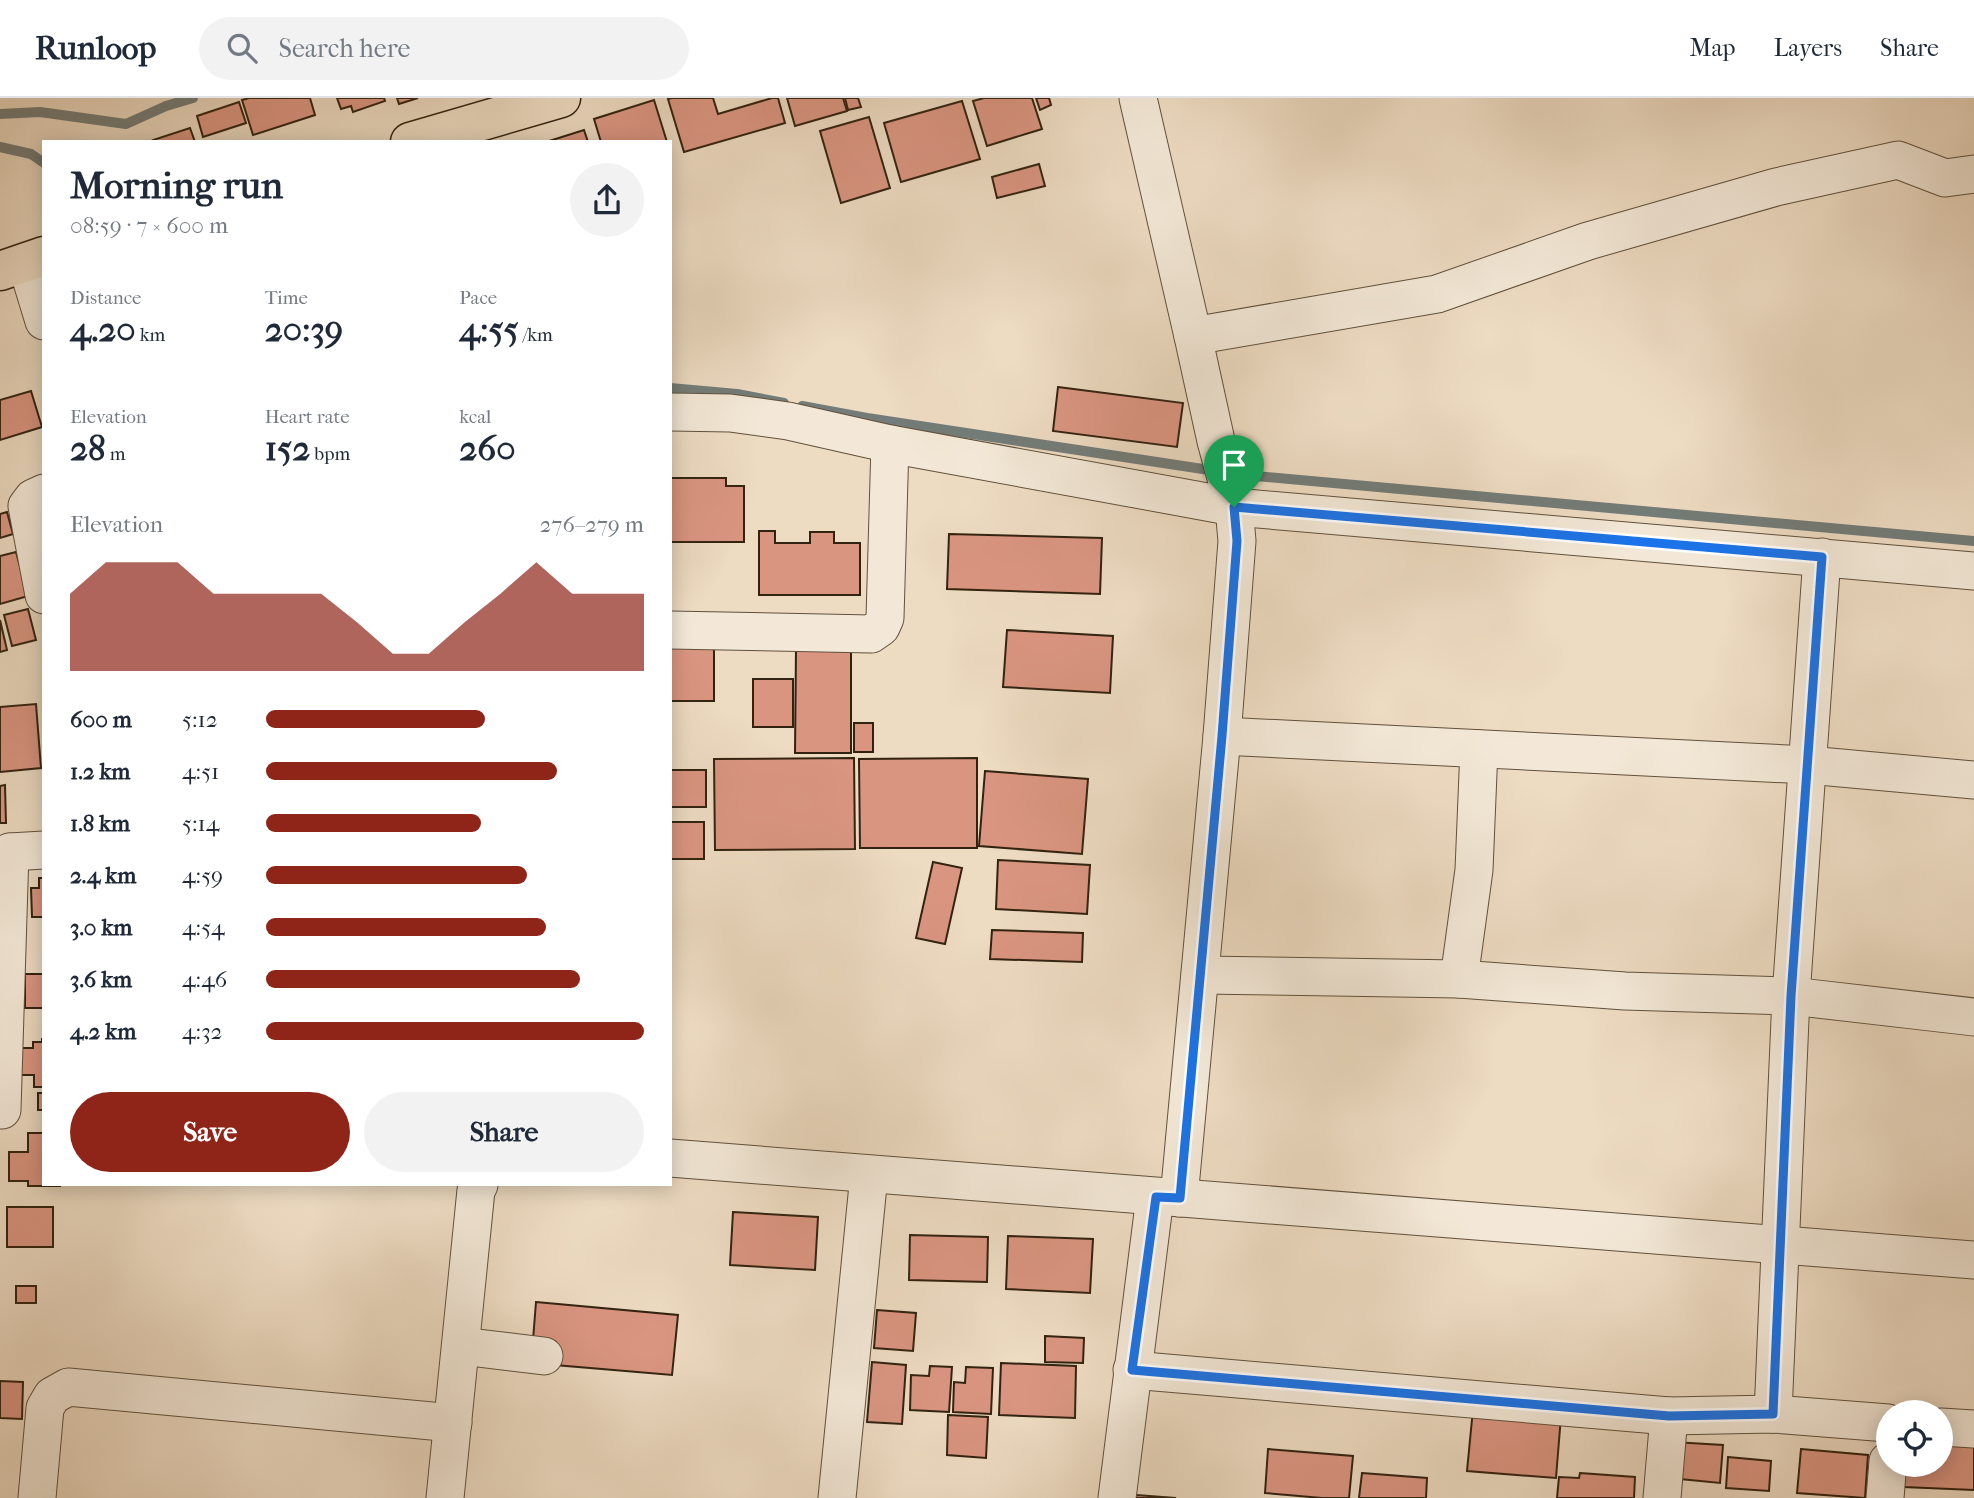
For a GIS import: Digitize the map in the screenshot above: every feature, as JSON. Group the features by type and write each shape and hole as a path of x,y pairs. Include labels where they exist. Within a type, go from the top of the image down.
{"main road":[{"path":"417,140 561,98"}],"street":[{"path":"1117,1498 1132,1370 1168,1198 1200,975 1237,541 1234,507 1216,441 1138,98"},
{"path":"1193,336 1437,294 1588,241 1776,187 1898,160 1945,178 1974,174"},
{"path":"23,263 42,315"},
{"path":"672,412 730,413 788,421 890,444 1234,507 1974,571"},
{"path":"672,630 871,634 881,627 886,618 890,444"},
{"path":"42,494 33,498 27,506 42,585"},
{"path":"1773,1414 1791,996 1822,557"},
{"path":"1222,736 1808,765 1974,780"},
{"path":"1459,979 1474,870 1479,749"},
{"path":"2,1110 18,853"},
{"path":"1200,975 1459,979 1625,991 1791,996 1974,1017"},
{"path":"672,1158 1401,1218 1974,1261"},
{"path":"837,1498 869,1175"},
{"path":"445,1498 478,1186"},
{"path":"461,1346 544,1356"},
{"path":"1132,1370 1669,1416 1773,1414 1876,1422"},
{"path":"37,1498 45,1408 52,1396 68,1387 453,1423"},
{"path":"1662,1498 1669,1416"},
{"path":"1953,1428 1974,1429"},
{"path":"1885,1498 1887,1477"}],"building":[{"path":"310,98 315,115 253,135 242,100"},
{"path":"337,98 384,98 385,101 353,112 351,106 341,109"},
{"path":"397,98 418,98 399,104"},
{"path":"713,98 718,114 778,98 785,123 684,152 668,99"},
{"path":"787,98 843,98 847,111 795,126"},
{"path":"845,98 858,98 861,107 848,110"},
{"path":"984,98 1032,98 1042,129 987,146 973,101"},
{"path":"1036,98 1049,98 1051,105 1040,110"},
{"path":"654,100 666,140 600,140 594,119"},
{"path":"962,101 980,159 901,182 884,123"},
{"path":"239,102 246,123 203,137 197,116"},
{"path":"869,117 890,188 841,203 820,131"},
{"path":"190,128 194,140 153,140"},
{"path":"584,130 587,140 552,140"},
{"path":"1039,164 1045,186 997,198 992,177"},
{"path":"1058,387 1183,403 1177,447 1053,431"},
{"path":"31,391 42,427 0,440 0,400"},
{"path":"672,478 726,478 726,486 744,486 744,542 672,542"},
{"path":"7,512 13,534 0,538 0,514"},
{"path":"759,531 775,531 775,543 810,543 810,532 834,532 834,543 860,543 860,595 759,595"},
{"path":"949,534 1102,538 1100,594 947,589"},
{"path":"16,552 28,596 0,604 0,556"},
{"path":"28,609 36,640 12,646 4,615"},
{"path":"0,620 7,650 0,652"},
{"path":"1007,630 1113,636 1110,693 1003,687"},
{"path":"672,648 714,648 714,701 672,701"},
{"path":"796,649 851,650 851,753 795,753"},
{"path":"753,679 793,679 793,727 753,727"},
{"path":"36,704 41,768 0,772 0,707"},
{"path":"854,723 873,723 873,752 854,752"},
{"path":"854,758 855,849 715,850 714,759"},
{"path":"977,758 977,848 860,848 859,759"},
{"path":"672,770 706,770 706,807 672,807"},
{"path":"985,771 1088,779 1082,854 979,846"},
{"path":"5,785 6,823 0,823 0,786"},
{"path":"672,822 704,822 704,859 672,859"},
{"path":"998,860 1090,865 1087,914 996,909"},
{"path":"933,862 962,868 945,944 916,938"},
{"path":"39,878 42,878 42,917 32,917 31,888 39,888"},
{"path":"992,930 1083,933 1082,962 990,959"},
{"path":"25,974 42,974 42,1008 25,1008"},
{"path":"33,1042 42,1042 42,1087 34,1087 34,1075 20,1075 20,1048 33,1048"},
{"path":"38,1093 42,1093 42,1110 38,1110"},
{"path":"28,1133 42,1133 42,1186 28,1186 28,1181 9,1181 9,1152 28,1152"},
{"path":"7,1207 53,1207 53,1247 7,1247"},
{"path":"733,1212 818,1217 815,1270 730,1265"},
{"path":"910,1235 988,1237 987,1282 909,1280"},
{"path":"1008,1236 1093,1239 1090,1293 1006,1289"},
{"path":"16,1286 36,1286 36,1303 16,1303"},
{"path":"536,1302 678,1315 672,1375 555,1365 556,1342 533,1340"},
{"path":"877,1310 916,1313 913,1351 874,1348"},
{"path":"1045,1336 1084,1338 1083,1363 1045,1362"},
{"path":"872,1362 906,1365 902,1424 867,1422"},
{"path":"1001,1363 1076,1366 1075,1418 999,1415"},
{"path":"930,1366 952,1367 949,1412 910,1410 911,1375 929,1376"},
{"path":"966,1367 993,1368 991,1414 953,1412 954,1382 965,1383"},
{"path":"0,1381 23,1382 22,1419 0,1418"},
{"path":"1473,1409 1561,1416 1556,1478 1467,1471"},
{"path":"948,1415 988,1417 986,1458 947,1455"},
{"path":"1673,1442 1723,1445 1720,1483 1670,1478"},
{"path":"1953,1442 1974,1443 1974,1490 1904,1487 1904,1477 1953,1477"},
{"path":"1268,1449 1353,1456 1349,1498 1265,1493"},
{"path":"1801,1449 1868,1455 1865,1498 1797,1493"},
{"path":"1728,1457 1771,1461 1769,1491 1726,1488"},
{"path":"1362,1473 1427,1478 1426,1498 1359,1498"},
{"path":"1580,1473 1635,1477 1634,1498 1557,1498 1559,1477 1579,1478"},
{"path":"1136,1495 1176,1498 1135,1498"}],"waterway":[{"path":"0,114 40,112 126,124 166,106 193,98"},
{"path":"0,147 31,154 42,162"},
{"path":"672,388 737,394 784,403"},
{"path":"802,406 1216,471"},
{"path":"1234,474 1974,541"}],"route":[{"path":"1234,507 1822,557 1791,996 1773,1414 1669,1416 1132,1370 1156,1197 1180,1198 1222,736 1237,541 1234,507"}]}
